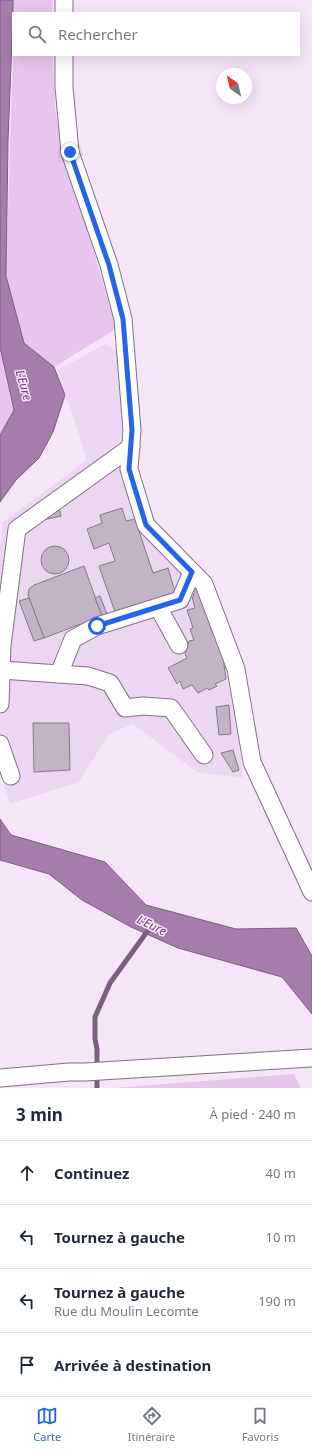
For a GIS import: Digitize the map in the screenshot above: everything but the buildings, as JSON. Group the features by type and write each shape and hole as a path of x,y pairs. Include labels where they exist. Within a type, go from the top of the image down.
{"street":[{"path":"64,0 64,12"},
{"path":"64,56 64,87 70,152 109,265 123,319 132,430 129,469 146,525 204,584 236,670 252,762 312,892"},
{"path":"0,704 2,645 17,529 131,447"},
{"path":"59,674 74,639 97,626 180,600 192,572"},
{"path":"158,607 179,645"},
{"path":"1,670 88,676 110,683 125,708 143,706 170,708 204,755"},
{"path":"0,744 10,776"},
{"path":"0,1078 70,1072 312,1058"}],"shaded area":[{"path":"13,0 53,0 52,12 13,12"},
{"path":"13,56 53,56 55,108 64,158 92,245 116,329 54,367 24,343 6,276"},
{"path":"105,344 118,352 141,528 201,586 224,656 243,778 197,772 133,724 109,734 79,782 10,804 0,773 0,549 3,522 87,460 58,370"},
{"path":"0,347 14,410 0,435"},
{"path":"294,1074 301,1088 113,1088"}],"water":[{"name":"L'Eure","path":"0,0 13,0 8,141 6,276 24,343 54,367 65,395 53,432 39,458 16,480 0,502 0,435 14,410 0,347"},
{"name":"L'Eure","path":"0,819 11,835 105,862 146,905 236,929 296,928 312,956 312,1014 282,977 178,948 131,927 82,900 49,874 0,860"}],"waterway":[{"name":"L'Eure","path":"97,1088 95,1017 110,983 149,929"}],"route":[{"path":"70,152 109,265 123,319 132,430 129,469 146,525 192,572 180,600 97,626"}]}
